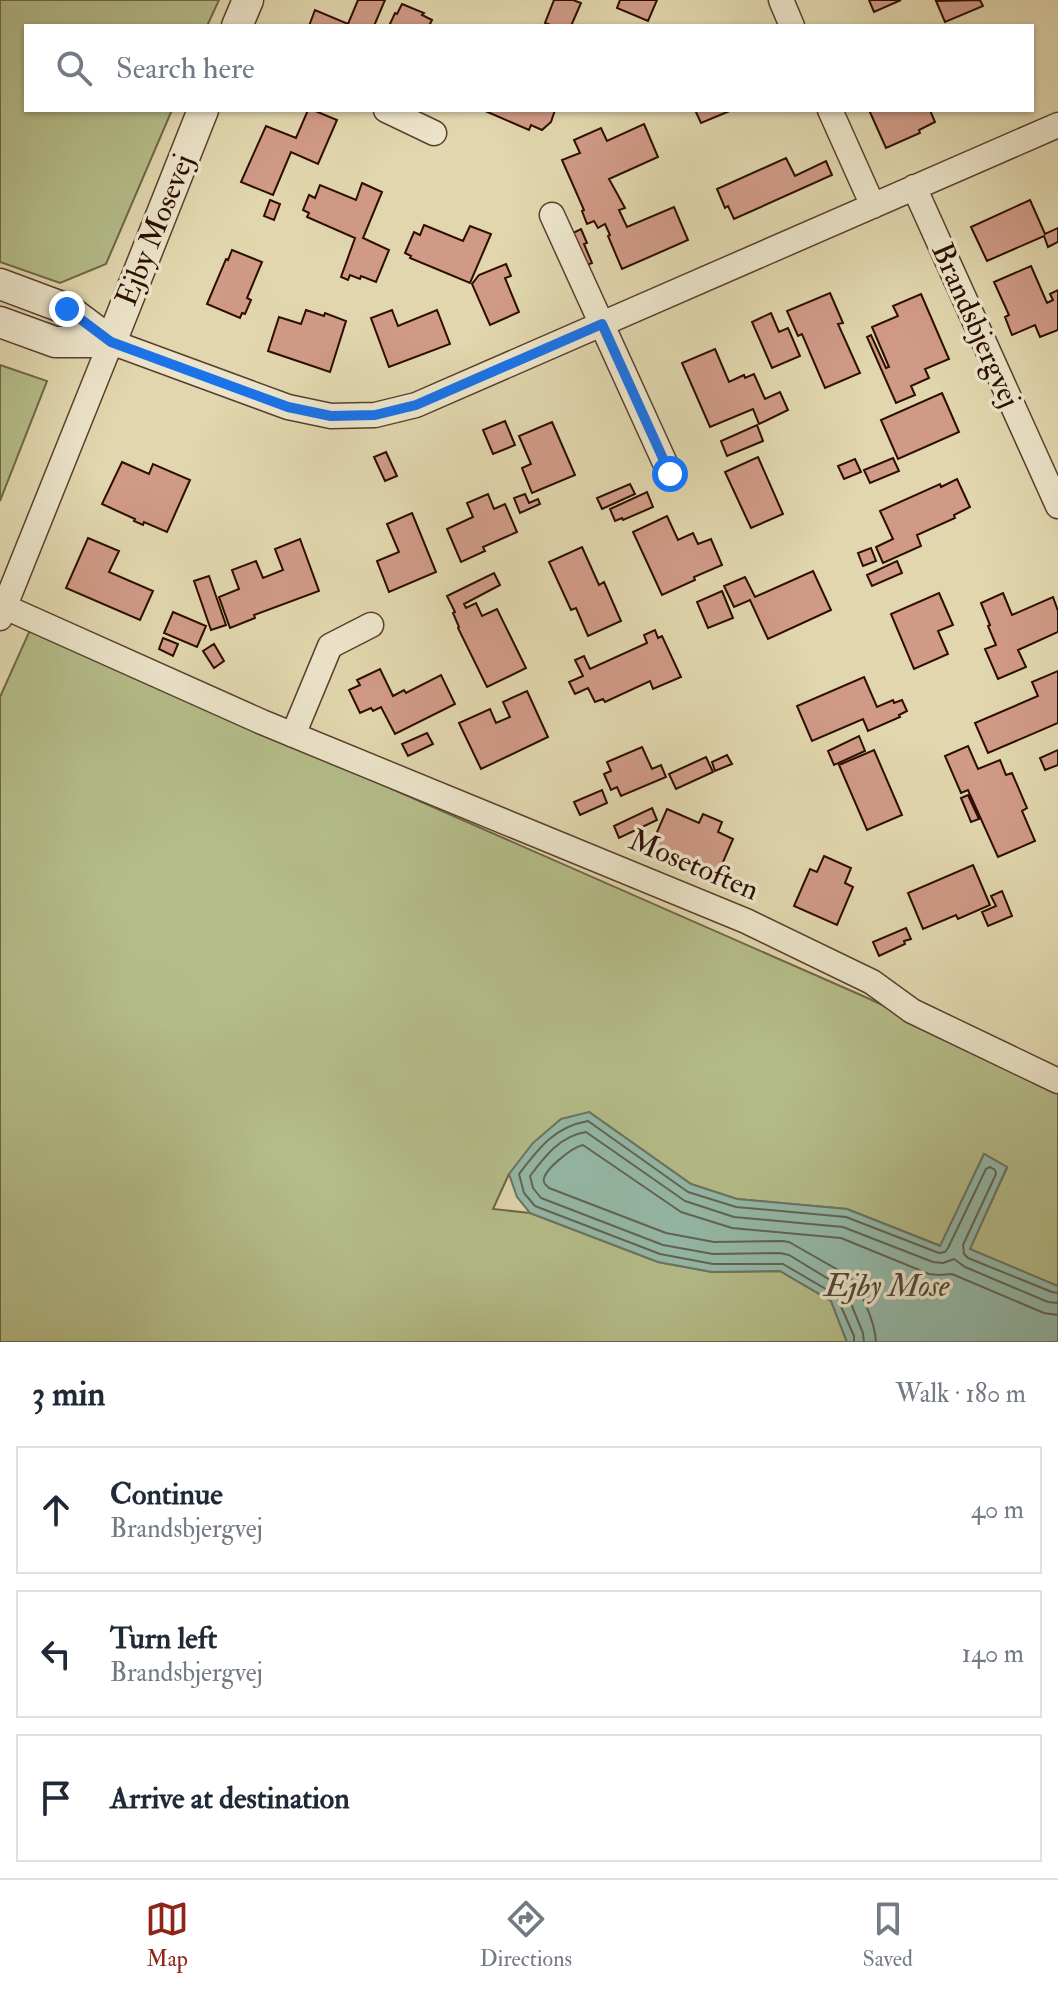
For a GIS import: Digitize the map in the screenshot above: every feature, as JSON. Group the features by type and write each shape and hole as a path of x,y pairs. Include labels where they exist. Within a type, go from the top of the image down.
{"street":[{"path":"238,24 248,0"},
{"path":"781,0 791,24"},
{"name":"Ejby Mosevej","path":"2,613 202,112"},
{"path":"390,112 434,133"},
{"path":"831,112 873,206"},
{"path":"0,284 67,309 111,342 288,407 331,416 375,415 416,405 1058,125"},
{"name":"Brandsbjergvej","path":"914,187 1058,506"},
{"path":"552,215 670,474"},
{"path":"0,322 55,342 111,342"},
{"name":"Mosetoften","path":"2,613 746,921 872,982 912,1011 1058,1081"},
{"path":"293,735 330,646 371,625"}],"green space":[{"path":"0,0 219,0 208,24 24,24 24,112 171,112 106,264 60,283 0,262"},
{"path":"0,365 47,381 0,501"},
{"path":"30,630 863,996 1058,1086 1058,1286 969,1250 1007,1168 984,1154 941,1246 847,1209 737,1199 691,1184 589,1112 509,1174 493,1209 530,1213 658,1262 712,1272 780,1271 831,1301 847,1342 0,1342 0,697"}],"water":[{"name":"Ejby Mose","path":"589,1112 691,1184 737,1199 847,1209 940,1246 984,1154 1007,1167 970,1249 1058,1286 1058,1342 847,1342 831,1301 780,1271 712,1272 658,1262 530,1213 517,1197 509,1174 533,1143 561,1119"}],"building":[{"path":"358,0 385,0 375,24 348,24"},
{"path":"554,0 581,3 572,24 545,23"},
{"path":"620,0 657,0 648,21 617,8"},
{"path":"869,0 901,0 874,12"},
{"path":"980,0 983,6 945,22 936,1"},
{"path":"402,4 424,13 422,15 432,20 430,24 390,24"},
{"path":"315,10 348,24 310,24"},
{"path":"307,112 318,112 337,120 318,164 291,152 273,195 241,182 266,126 296,138"},
{"path":"488,112 554,112 551,122 542,130 531,125 529,130"},
{"path":"696,112 727,112 701,123"},
{"path":"870,112 931,112 935,122 919,130 920,133 886,148"},
{"path":"644,124 658,157 609,179 625,208 619,210 627,227 674,207 688,240 622,269 605,224 598,228 594,221 587,224 562,160 580,153 574,140 601,128 607,141"},
{"path":"786,158 795,176 826,161 832,175 734,219 728,206 725,208 717,189"},
{"path":"362,183 382,192 363,238 389,250 376,282 361,276 360,279 350,275 348,280 341,277 355,238 307,217 309,213 303,210 309,195 315,198 320,185 356,200"},
{"path":"270,200 280,204 274,220 264,216"},
{"path":"1030,200 1045,234 1058,228 1058,242 1048,247 1044,236 987,261 971,227"},
{"path":"424,225 463,241 470,226 491,234 470,283 410,258 405,253 414,232 420,235"},
{"path":"581,229 592,263 585,266 571,234"},
{"path":"232,250 262,262 247,298 251,300 240,318 207,304"},
{"path":"506,264 511,276 505,278 519,312 490,325 472,284 479,275"},
{"path":"1031,266 1047,303 1053,300 1050,294 1058,290 1058,330 1040,337 1035,325 1012,335 1005,317 1009,315 994,282"},
{"path":"830,293 843,323 838,324 860,373 825,388 802,334 798,336 787,311"},
{"path":"921,294 949,359 925,369 929,378 911,386 915,395 896,403 867,337 871,335 886,368 889,367 872,327 898,316 893,306"},
{"path":"306,310 346,321 330,372 268,351 279,317 301,324"},
{"path":"392,310 398,326 437,310 450,344 389,367 371,318"},
{"path":"771,313 779,332 788,328 800,356 772,368 752,322"},
{"path":"715,349 729,382 754,374 765,399 780,392 788,410 759,424 753,409 710,427 682,363"},
{"path":"942,393 959,432 898,459 881,420"},
{"path":"505,421 515,445 493,454 483,430"},
{"path":"552,422 575,475 532,493 522,468 531,464 519,436"},
{"path":"757,425 763,441 727,456 721,441"},
{"path":"386,452 397,476 385,481 374,457"},
{"path":"758,457 783,514 751,528 725,472"},
{"path":"893,458 899,471 870,483 864,470"},
{"path":"855,459 861,472 844,479 838,466"},
{"path":"122,462 149,474 153,464 190,480 167,532 144,522 143,525 102,504"},
{"path":"957,479 970,507 954,515 955,518 917,535 921,546 883,563 876,547 893,539 880,511"},
{"path":"630,484 635,494 602,509 597,498"},
{"path":"647,492 653,507 615,521 610,509"},
{"path":"488,494 494,509 505,504 517,532 483,547 485,551 461,562 447,529 473,517 467,503"},
{"path":"525,494 529,503 538,499 540,504 520,513 514,498"},
{"path":"412,513 436,572 389,592 377,561 399,552 387,524"},
{"path":"667,516 678,540 693,533 698,544 711,539 722,565 662,595 633,532"},
{"path":"88,538 119,551 109,572 153,591 140,620 66,588"},
{"path":"300,539 319,591 254,615 255,618 230,628 219,597 239,589 232,570 256,561 263,578 283,570 275,549"},
{"path":"582,547 599,585 604,582 621,621 588,636 576,608 571,610 549,562"},
{"path":"871,548 876,561 863,566 858,553"},
{"path":"897,561 902,573 872,586 867,575"},
{"path":"813,571 831,610 768,639 750,600 734,607 724,586 745,577 755,597"},
{"path":"494,573 500,585 464,604 466,608 476,603 482,616 497,609 526,668 487,687 458,628 447,596"},
{"path":"209,576 226,625 211,630 194,581"},
{"path":"722,591 733,618 708,628 697,602"},
{"path":"939,593 953,625 938,631 948,654 914,669 891,614"},
{"path":"1003,593 1012,615 1053,597 1058,611 1058,632 1018,650 1026,667 998,679 985,649 996,645 981,603"},
{"path":"173,612 206,626 197,647 164,633"},
{"path":"655,630 658,638 662,636 681,677 653,689 650,681 605,702 603,699 595,702 588,688 575,694 569,682 583,676 575,660 584,656 590,669 647,643 644,635"},
{"path":"163,638 178,644 173,656 159,649"},
{"path":"214,644 224,661 214,668 203,651"},
{"path":"380,669 393,696 404,690 406,693 441,675 455,704 395,734 381,707 360,713 349,690 360,685 357,680"},
{"path":"1058,671 1058,723 988,753 975,723 1038,696 1032,682"},
{"path":"864,677 877,707 893,700 894,703 902,700 907,711 868,731 863,719 812,741 797,706"},
{"path":"527,691 548,737 481,769 459,723 490,709 496,723 510,717 503,702"},
{"path":"427,733 433,744 408,756 402,744"},
{"path":"859,736 865,751 834,765 828,751"},
{"path":"968,746 978,769 1000,760 1006,775 1012,773 1027,808 1022,811 1035,841 998,857 968,790 961,793 945,756"},
{"path":"642,747 652,769 661,765 666,777 621,796 617,787 611,790 604,774 611,771 607,762"},
{"path":"874,750 902,815 867,830 839,765"},
{"path":"1058,750 1058,765 1045,770 1040,758"},
{"path":"727,755 732,764 715,771 712,762"},
{"path":"706,757 713,772 676,789 669,774"},
{"path":"602,790 607,803 580,815 574,802"},
{"path":"968,795 979,819 971,822 961,798"},
{"path":"652,808 657,820 619,838 614,826"},
{"path":"667,809 699,823 703,814 722,822 718,832 733,839 717,876 651,846"},
{"path":"824,856 851,868 845,883 853,887 837,925 794,906 810,869 817,872"},
{"path":"973,865 990,905 923,929 908,893"},
{"path":"1002,891 1012,916 988,926 982,912 996,906 991,896"},
{"path":"906,928 911,939 879,956 873,942"}],"route":[{"path":"67,309 111,342 288,407 331,416 375,415 416,405 602,324 670,474"}]}
